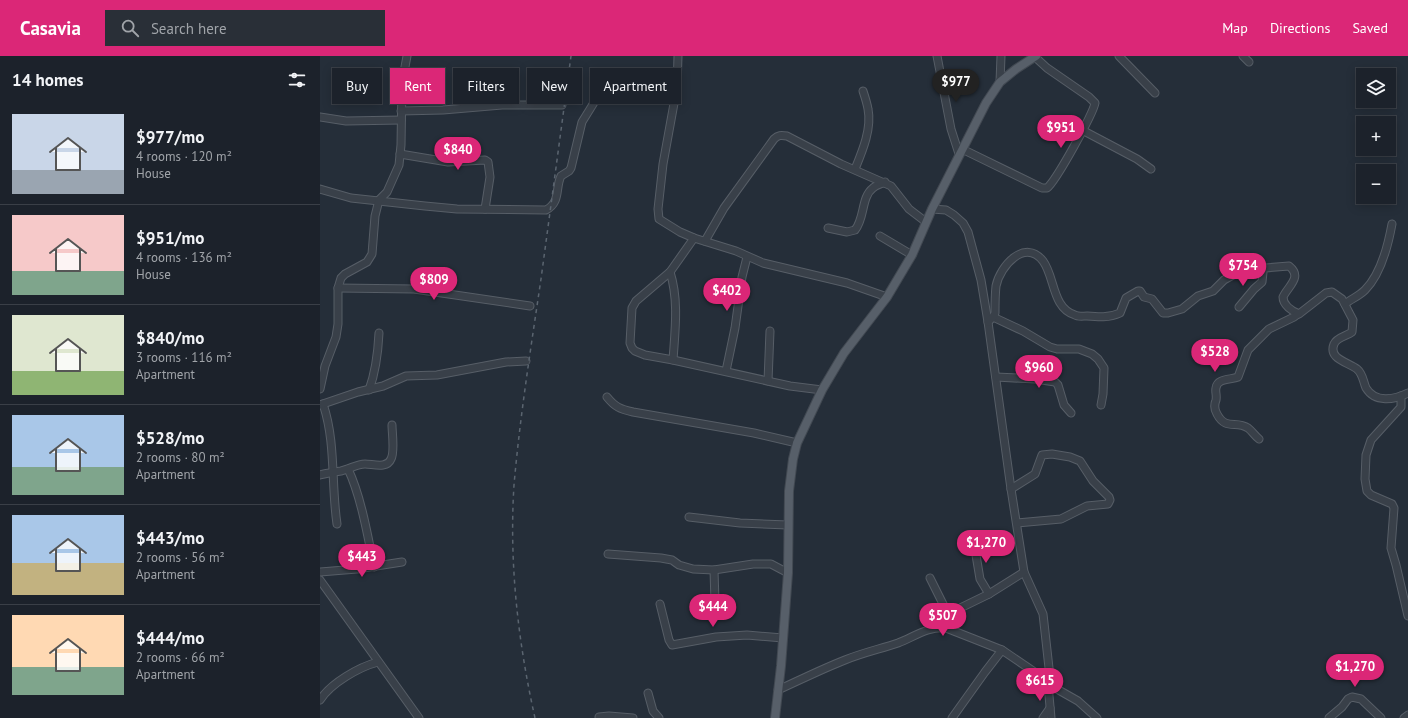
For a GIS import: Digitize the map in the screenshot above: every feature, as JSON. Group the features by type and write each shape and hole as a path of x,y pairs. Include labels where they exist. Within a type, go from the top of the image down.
{"main road":[{"path":"774,718 778,690 788,573 789,491 793,459 797,443 822,390 844,353 887,297 912,255 932,209 986,103 1000,82 1016,69 1036,57"}],"street":[{"path":"320,389 325,366 336,337 338,324 338,288 341,278 344,274 367,262 372,254 379,200 387,192 399,166 402,83 407,56"},
{"path":"678,56 677,87 663,164 658,214 659,219 694,238 736,251 763,263 847,283 887,297"},
{"path":"937,56 951,129 961,152 1022,177 1042,188 1047,188 1050,186 1060,170 1094,108 1095,103 1094,100 1047,68 1036,57"},
{"path":"1000,82 1001,56"},
{"path":"1119,56 1155,93"},
{"path":"1242,56 1249,62"},
{"path":"855,169 864,142 869,116 867,103 862,91"},
{"path":"401,111 443,110 502,104 562,105"},
{"path":"320,189 351,198 457,209 546,210 555,203 559,178 571,168 582,122 593,104"},
{"path":"320,117 346,121 401,120"},
{"path":"1082,130 1137,159 1151,169"},
{"path":"705,241 733,195 774,138 777,136 787,136 834,160 885,182 896,191 909,209 926,222"},
{"path":"400,154 448,162 485,160 488,162 490,177 485,209"},
{"path":"828,228 847,232 855,230 870,190 885,182"},
{"path":"932,209 946,210 954,215 963,223 968,232 990,319 1011,489 1024,572 1043,614 1051,718"},
{"path":"1345,304 1365,290 1376,276 1383,260 1392,224"},
{"path":"880,236 912,255"},
{"path":"694,238 670,272 636,301 632,308 630,343 632,348 635,351 645,355 726,371 790,386 822,390"},
{"path":"990,319 994,313 996,285 1001,274 1010,259 1025,252 1029,252 1043,261 1059,301 1067,311 1076,316 1098,318 1120,313 1126,298 1138,291 1140,291 1144,297 1152,299 1163,313 1180,310 1198,296 1213,291 1227,278 1248,270 1287,266 1292,268 1295,274 1294,279 1282,299 1287,306 1298,314"},
{"path":"726,371 735,328 742,277 747,257"},
{"path":"1239,307 1262,282 1263,272 1261,269"},
{"path":"670,272 675,303 673,360"},
{"path":"338,288 414,289 530,306"},
{"path":"1259,439 1249,429 1242,426 1226,424 1220,421 1214,406 1217,394 1215,390 1216,384 1221,380 1238,377 1248,350 1269,329 1294,317 1329,292 1338,296 1345,304 1353,320 1354,328 1350,334 1336,340 1334,343 1334,351 1337,358 1357,369 1361,374 1366,388 1372,395 1389,399 1405,395"},
{"path":"990,319 1023,331 1050,347 1057,349 1079,349 1092,354 1098,359 1104,368 1101,406"},
{"path":"768,381 770,331"},
{"path":"369,390 378,356 379,333"},
{"path":"337,524 332,479 333,472 329,422 322,404 383,386 406,376 437,375 506,362 526,361"},
{"path":"996,377 1036,379 1055,382 1058,385 1064,405 1071,413"},
{"path":"1405,395 1401,407 1371,440 1367,448 1365,479 1367,491 1372,495 1392,504 1394,508 1391,548 1408,616"},
{"path":"607,397 613,405 633,412 797,443"},
{"path":"320,475 348,469 358,465 380,465 389,462 392,453 392,425"},
{"path":"1011,489 1035,474 1042,456 1052,454 1070,457 1080,461 1093,481 1110,500 1108,504 1087,506 1061,519 1017,523"},
{"path":"348,469 352,477 358,499 374,567"},
{"path":"689,517 740,523 788,525"},
{"path":"973,537 980,579 989,594"},
{"path":"608,554 661,558 672,560 679,565 693,569 714,570 762,563 771,564 788,573"},
{"path":"320,572 374,567 402,562"},
{"path":"714,570 715,602"},
{"path":"937,627 948,614 989,594 1024,572"},
{"path":"930,578 948,614"},
{"path":"320,580 419,718"},
{"path":"660,604 669,640 672,645 704,638 728,636 747,635 783,638"},
{"path":"778,690 844,660 890,646 937,627 946,628 1002,650 1033,671 1049,685 1078,702 1097,718"},
{"path":"952,718 1002,650"},
{"path":"320,700 324,693 348,676 367,665 378,662"},
{"path":"648,694 653,711 659,718"},
{"path":"1329,718 1342,707 1348,699 1352,697 1361,699 1381,718"},
{"path":"1043,718 1050,708"},
{"path":"1404,718 1408,715"},
{"path":"599,717 609,716 633,718"}],"railway":[{"path":"535,718 524,660 516,602 513,544 514,485 516,459 571,56"}]}
